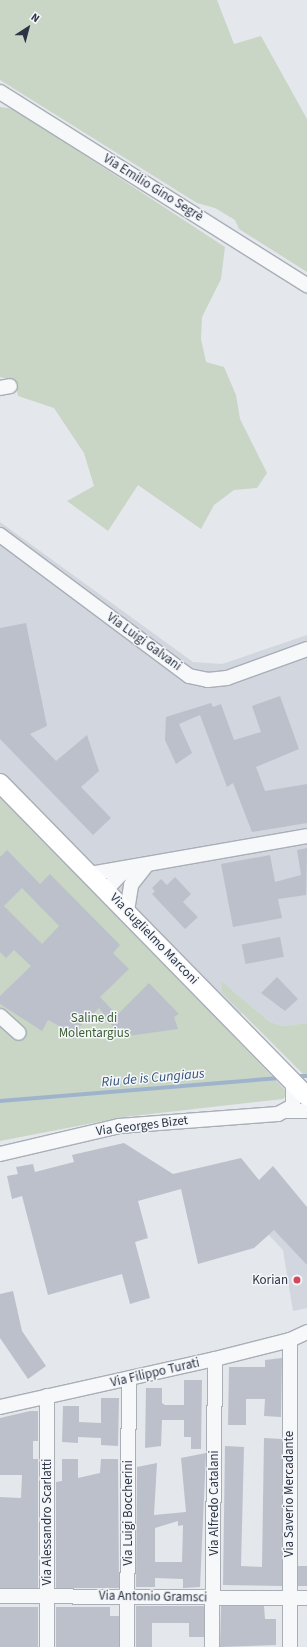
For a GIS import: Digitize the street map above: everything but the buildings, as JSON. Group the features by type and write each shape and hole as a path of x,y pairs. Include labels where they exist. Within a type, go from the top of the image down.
{"main road":[{"name":"Via Guglielmo Marconi","path":"0,783 127,911 298,1092"}],"street":[{"name":"Via Emilio Gino Segrè","path":"0,92 307,285"},
{"name":"Via Luigi Galvani","path":"0,536 189,676 208,680 227,678 307,649"},
{"path":"90,874 141,867 307,836"},
{"path":"106,890 120,875 141,867"},
{"path":"127,911 131,885 141,867"},
{"path":"0,1016 19,1033"},
{"path":"285,1111 293,1106 298,1092"},
{"name":"Via Georges Bizet","path":"0,1154 119,1126 285,1111 307,1111"},
{"name":"Via Filippo Turati","path":"0,1407 215,1359 290,1340 307,1332"},
{"name":"Via Saverio Mercadante","path":"290,1340 290,1647"},
{"name":"Via Alfredo Catalani","path":"212,1647 215,1359"},
{"name":"Via Luigi Boccherini","path":"127,1647 129,1379"},
{"name":"Via Alessandro Scarlatti","path":"47,1396 47,1647"},
{"name":"Via Antonio Gramsci","path":"0,1596 48,1595 307,1598"}],"shaded area":[{"path":"0,522 193,662 222,664 307,635 307,1023 283,1026 270,1022 233,991 222,993 242,1013 224,1026 178,1035 0,1048"},
{"name":"Korian","path":"307,1207 307,1308 293,1311 283,1250 263,1229"}],"green space":[{"path":"0,0 217,0 234,44 261,36 307,119 307,272 239,229 235,220 215,208 197,203 0,80"},
{"path":"0,107 14,109 225,247 221,279 202,317 201,339 206,362 224,367 236,395 240,419 267,473 257,488 234,490 214,505 201,529 138,485 108,531 67,501 94,486 84,453 54,408 18,396 15,381 0,377"},
{"name":"Saline di Molentargius","path":"0,792 288,1093 283,1099 124,1117 0,1141"},
{"path":"221,981 270,1022 283,1026 307,1023 307,1078 222,993"}],"waterway":[{"name":"Riu de is Cungiaus","path":"296,1076 307,1076"},
{"name":"Riu de is Cungiaus","path":"0,1101 280,1078"}],"place":[{"name":"Korian","path":"297,1280"}]}
